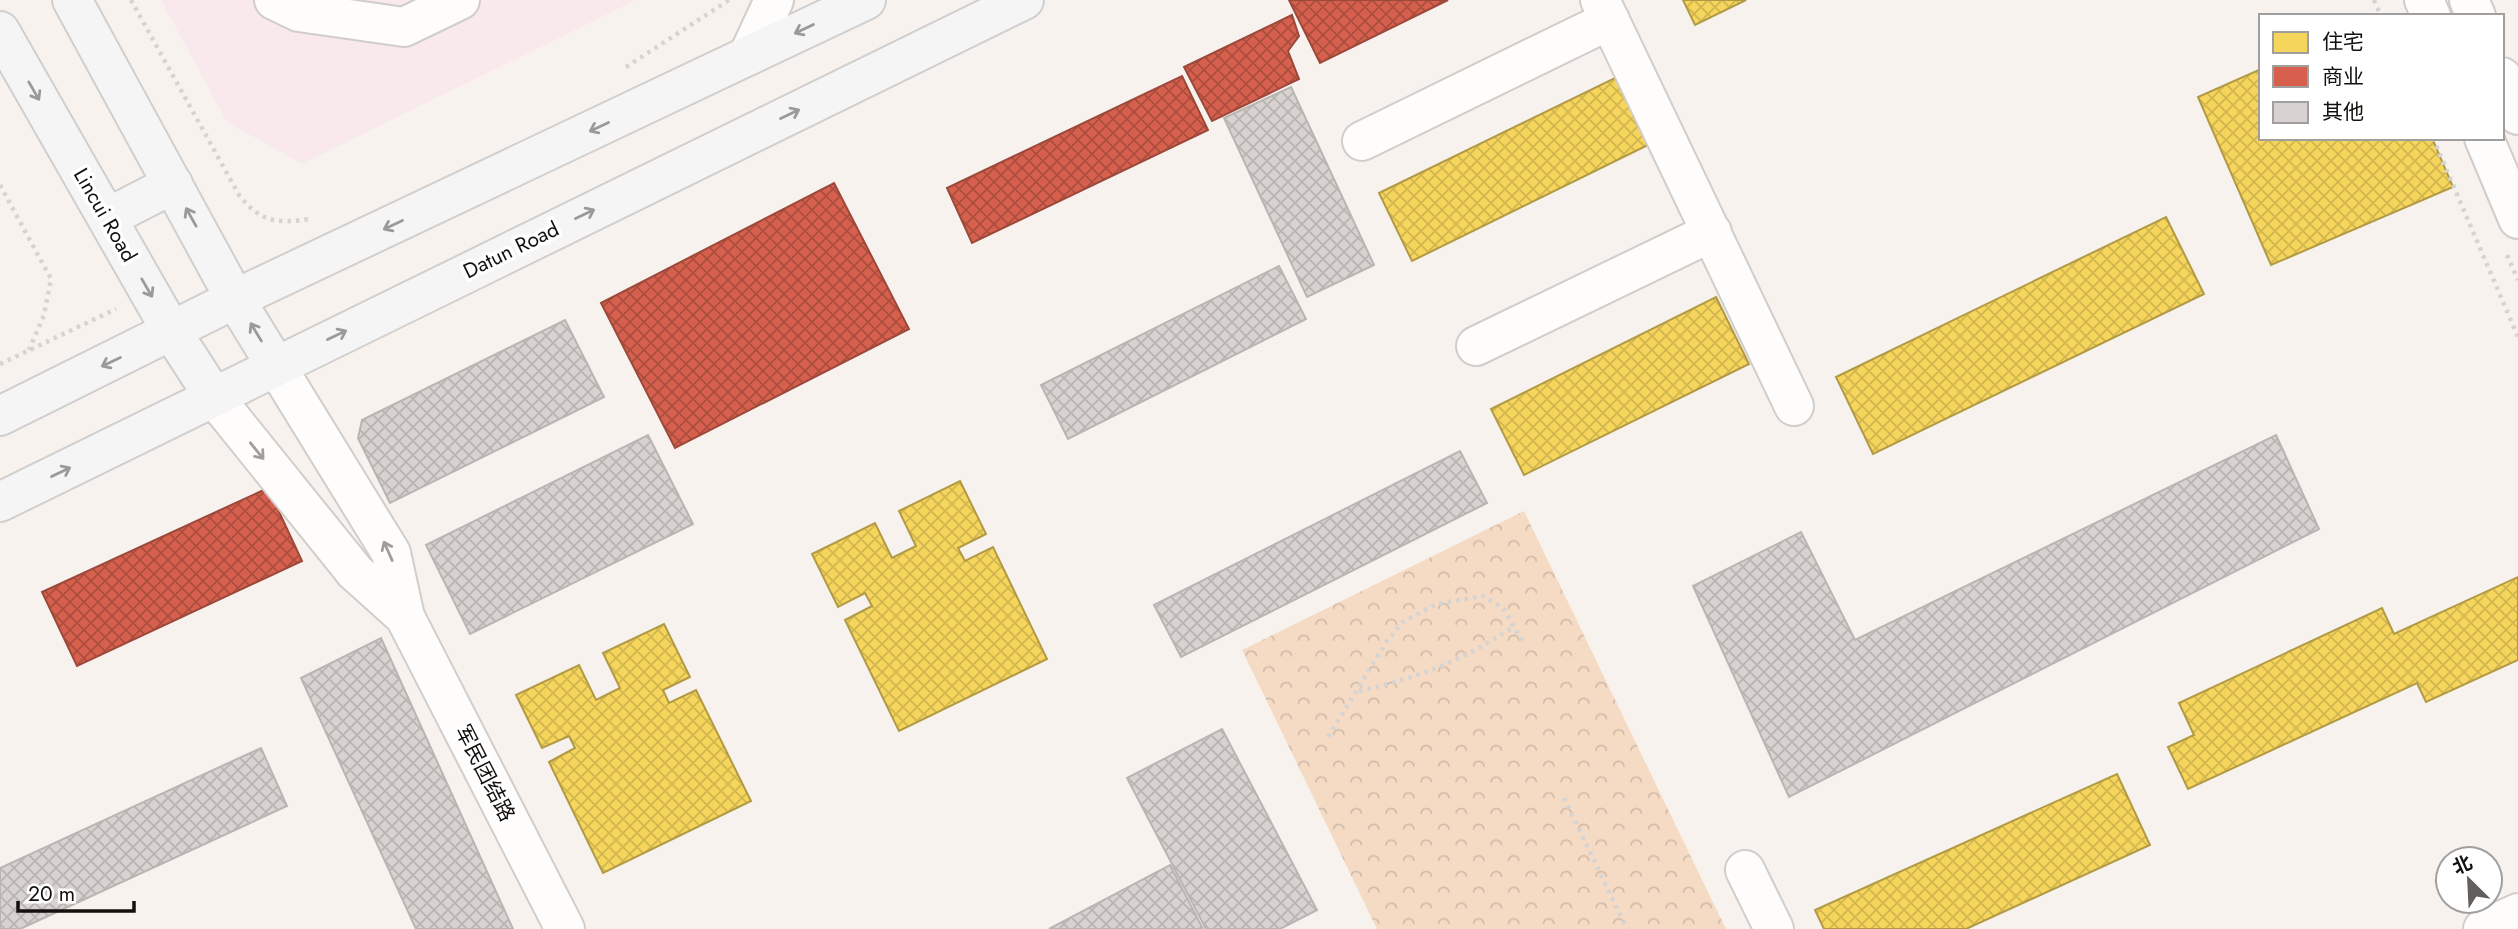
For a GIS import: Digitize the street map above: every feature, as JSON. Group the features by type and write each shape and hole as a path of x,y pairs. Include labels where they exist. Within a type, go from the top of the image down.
{"main road":[{"path":"72,0 235,299 276,366"},
{"path":"0,416 235,299 866,0"},
{"name":"Datun Road","path":"0,502 1024,0"},
{"name":"Lincui Road","path":"0,31 172,332 214,397"},
{"path":"107,218 173,184"}],"street":[{"path":"274,0 299,12 404,27 460,0"},
{"path":"748,56 774,0"},
{"path":"1362,141 1605,10 1794,406"},
{"path":"2504,82 2518,115"},
{"path":"2504,132 2518,164"},
{"path":"2484,140 2518,219"},
{"path":"1476,346 1712,232"},
{"name":"军民团结路","path":"276,366 391,553 405,617 565,929"},
{"name":"军民团结路","path":"214,397 355,572 405,617"},
{"path":"1745,870 1774,929"},
{"path":"2483,929 2518,913"}],"path":[{"path":"131,0 239,195 251,210 265,220 307,220 319,214"},
{"path":"617,71 729,0"},
{"path":"2434,140 2518,337"},
{"path":"0,185 51,279 44,315 29,350"},
{"path":"1328,737 1358,692 1387,640 1404,621 1437,604 1483,596 1503,608 1523,642"},
{"path":"1358,692 1426,675 1485,646 1513,627"},
{"path":"1564,798 1627,929"}],"shaded area":[{"path":"161,0 636,0 302,164 227,122"}],"green space":[{"path":"1524,511 1726,929 1377,929 1242,650"}],"building: 住宅":[{"path":"1683,0 1746,0 1695,25"},
{"path":"2259,70 2259,140 2433,140 2453,187 2271,265 2198,97"},
{"path":"1619,76 1652,143 1412,261 1379,193"},
{"path":"2166,217 2204,294 1873,454 1836,377"},
{"path":"1716,297 1749,364 1524,475 1491,409"},
{"path":"960,481 986,534 958,548 965,561 993,547 1047,659 899,731 845,620 872,606 865,593 838,607 812,554 875,523 892,558 916,546 899,511"},
{"path":"2518,577 2518,660 2426,702 2417,683 2188,789 2168,747 2194,735 2179,703 2382,608 2394,634"},
{"path":"664,624 690,677 663,690 669,703 696,690 751,801 603,873 549,762 575,748 569,736 542,748 516,695 579,665 596,700 620,688 603,653"},
{"path":"2117,774 2150,845 1966,929 1824,929 1815,910"}],"building: 商业":[{"path":"1289,0 1448,0 1320,63"},
{"path":"1292,15 1299,36 1288,51 1299,79 1212,121 1184,67"},
{"path":"1182,76 1208,130 972,243 947,188"},
{"path":"834,183 909,329 675,448 601,303"},
{"path":"268,488 302,561 77,666 42,592"}],"building: 其他":[{"path":"1291,87 1374,265 1307,297 1224,118"},
{"path":"1279,266 1306,319 1068,439 1041,385"},
{"path":"565,320 604,397 390,503 358,438 362,420"},
{"path":"648,435 693,524 470,634 426,545"},
{"path":"2276,435 2319,529 1789,797 1693,586 1801,532 1855,640"},
{"path":"1460,451 1487,503 1181,657 1154,605"},
{"path":"381,638 513,929 416,929 301,678"},
{"path":"1222,729 1317,910 1280,929 1206,929 1127,778"},
{"path":"261,748 287,806 20,929 0,929 0,868"},
{"path":"1170,865 1203,929 1049,929"}]}
